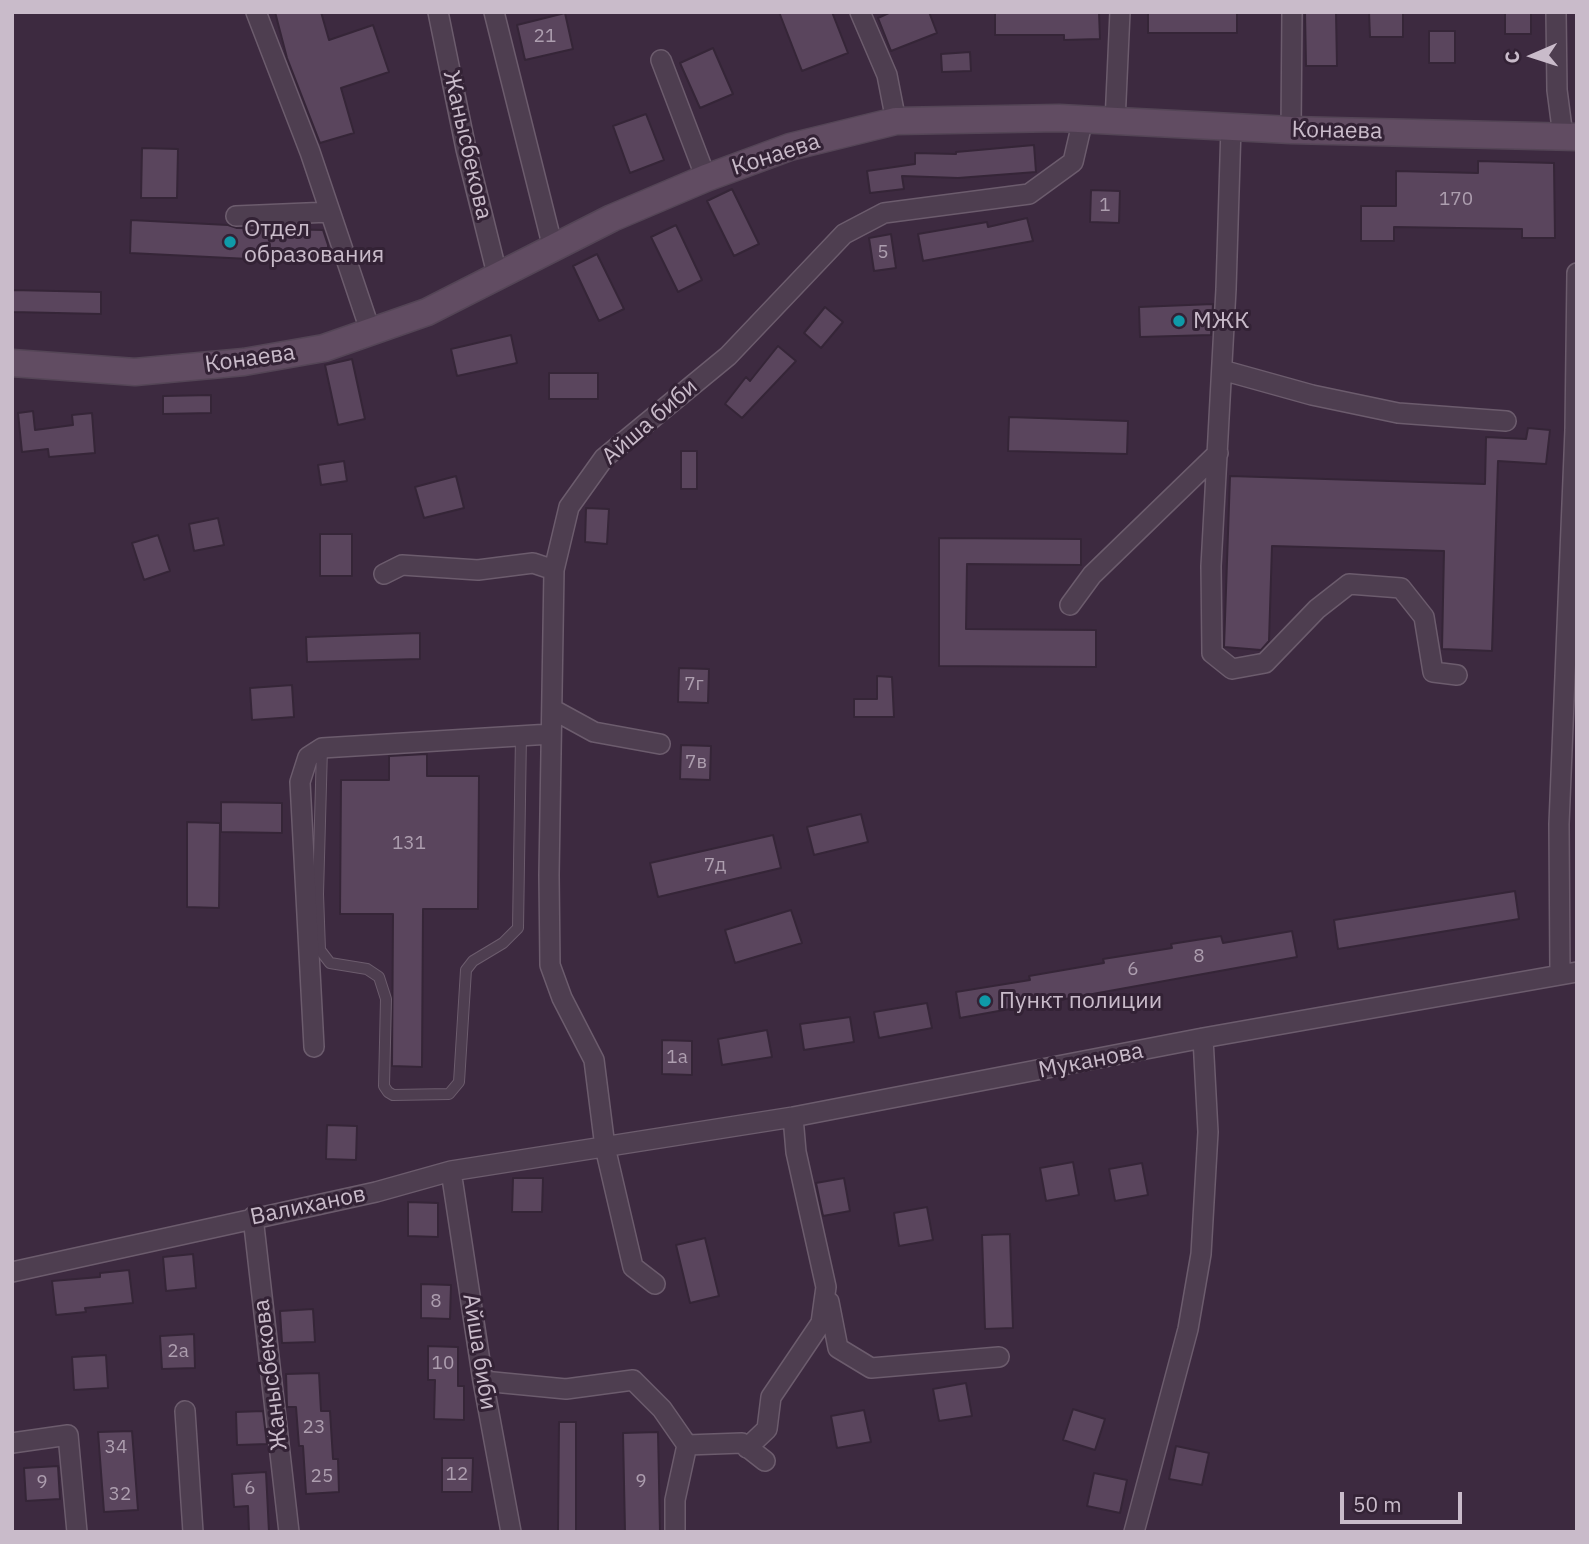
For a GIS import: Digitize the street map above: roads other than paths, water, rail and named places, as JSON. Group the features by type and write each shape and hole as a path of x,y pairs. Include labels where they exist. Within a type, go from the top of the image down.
{"main road":[{"name":"Конаева","path":"12,363 135,372 244,362 324,348 427,312 612,218 706,178 790,148 896,121 1083,119 1291,130 1570,137"}],"street":[{"path":"256,12 330,212 370,330"},
{"name":"Жанысбекова","path":"438,12 466,149 498,278"},
{"path":"860,12 887,75 896,121"},
{"path":"1115,122 1120,12"},
{"path":"1291,130 1292,12"},
{"path":"1556,12 1557,90 1570,137"},
{"path":"500,13 553,248"},
{"path":"660,60 706,178"},
{"name":"Айша биби","path":"655,1284 633,1267 605,1147 594,1060 562,998 550,965 554,570 569,507 604,458 728,356 844,234 884,214 1029,194 1073,162 1083,119"},
{"path":"1231,127 1211,566 1212,653 1232,668 1265,663 1317,609 1349,584 1401,588 1424,617 1433,672 1457,675"},
{"path":"236,216 330,212"},
{"path":"1569,973 1568,824 1577,273"},
{"path":"1222,370 1312,395 1398,413 1506,421"},
{"path":"1070,605 1091,575 1218,453"},
{"path":"384,574 402,565 478,570 533,563 554,570"},
{"path":"552,709 594,732 660,744"},
{"path":"314,1047 299,782 308,757 322,748 551,734"},
{"name":"Муканова","path":"605,1147 793,1117 1203,1038 1569,973"},
{"path":"1134,1532 1188,1329 1201,1254 1208,1132 1203,1038"},
{"path":"793,1117 796,1152 838,1348 871,1368 999,1357"},
{"name":"Валиханов","path":"12,1272 376,1192 451,1171 605,1147"},
{"name":"Айша биби","path":"451,1171 482,1381 511,1532"},
{"name":"Жанысбекова","path":"253,1217 289,1532"},
{"path":"747,1448 767,1429 771,1397 821,1323 826,1287"},
{"path":"482,1381 566,1389 632,1380 662,1409 687,1445 674,1500 675,1532"},
{"path":"185,1411 193,1532"},
{"path":"12,1443 68,1435 77,1532"},
{"path":"687,1445 742,1443 765,1461"}],"lane":[{"path":"322,748 318,894 320,950 330,962 367,969 379,977 386,999 384,1086 387,1092 393,1095 449,1094 459,1082 466,970 473,961 503,943 518,928 521,735"}],"place":[{"name":"Отдел образования","path":"230,242"},
{"name":"МЖК","path":"1179,321"},
{"name":"Пункт полиции","path":"985,1001"}]}
